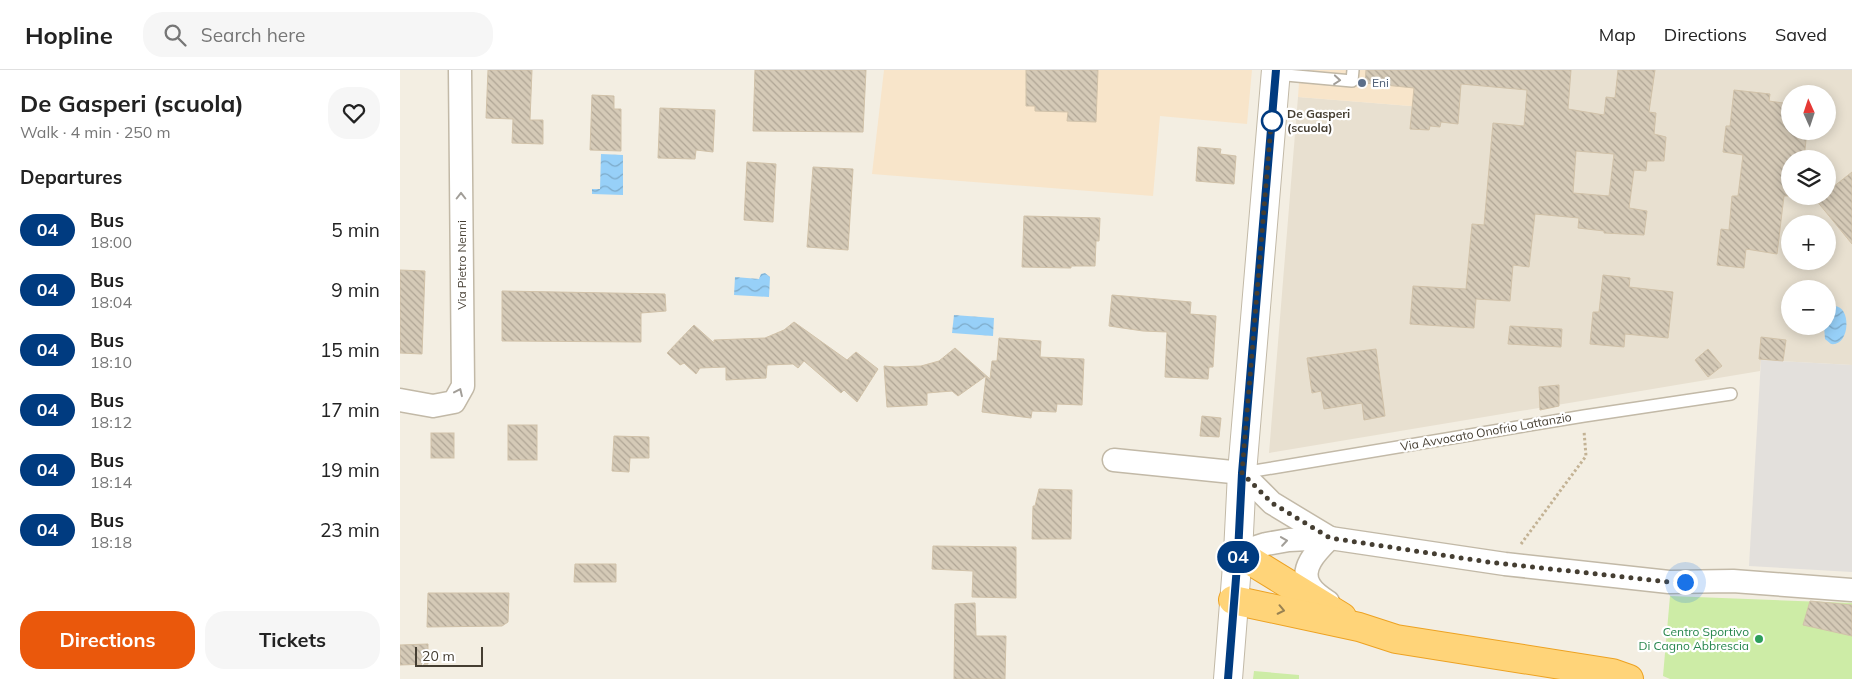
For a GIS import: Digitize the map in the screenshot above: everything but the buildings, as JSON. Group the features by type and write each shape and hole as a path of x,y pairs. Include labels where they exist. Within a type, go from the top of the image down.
{"highway":[{"path":"1238,553 1358,627"},
{"path":"1233,600 1358,627 1396,639 1612,674 1629,679"},
{"path":"1567,667 1596,679"}],"street":[{"name":"Via Pietro Nenni","path":"400,400 433,406 454,402 463,386 460,70"},
{"path":"1228,679 1242,473 1276,72"},
{"path":"1114,460 1242,473 1272,503 1330,538"},
{"path":"1330,538 1308,563 1307,575 1309,585 1358,627"},
{"path":"1238,553 1266,544 1289,540 1330,538 1505,564 1669,582 1733,581 1852,590"}],"lane":[{"path":"1276,72 1352,81 1353,70"},
{"name":"Via Avvocato Onofrio Lattanzio","path":"1242,473 1584,416 1731,394"},
{"path":"1852,581 1852,590"}],"path":[{"path":"1505,564 1586,456 1584,416"}],"shaded area":[{"path":"884,70 1252,70 1247,124 1160,116 1153,196 872,174"},
{"name":"Eni","path":"1300,70 1426,70 1423,107 1298,97"},
{"path":"1426,70 1852,70 1852,365 1761,360 1760,371 1269,453 1298,97 1423,107"},
{"path":"1761,360 1852,365 1852,572 1749,566"}],"green space":[{"name":"Centro Sportivo Di Cagno Abbrescia","path":"1670,596 1852,603 1852,679 1670,679 1663,676"},
{"path":"1254,671 1299,675 1299,679 1253,679"}],"water":[{"path":"601,154 623,155 623,195 592,194 592,189 600,189"},
{"path":"765,273 770,277 769,297 734,295 735,277 759,279 761,274"},
{"path":"1837,306 1842,309 1845,316 1846,331 1838,343 1831,344 1825,339 1825,335 1836,335"},
{"path":"954,315 994,318 993,336 952,333"}],"bus line":[{"name":"04","path":"1228,679 1242,473 1276,70"}],"place":[{"name":"Eni","path":"1362,83"},
{"name":"De Gasperi (scuola)","path":"1272,121"},
{"name":"Centro Sportivo Di Cagno Abbrescia","path":"1759,639"}],"route":[{"path":"1272,121 1272,113 1242,473 1272,503 1330,538 1437,556 1669,582 1685,582"}]}
